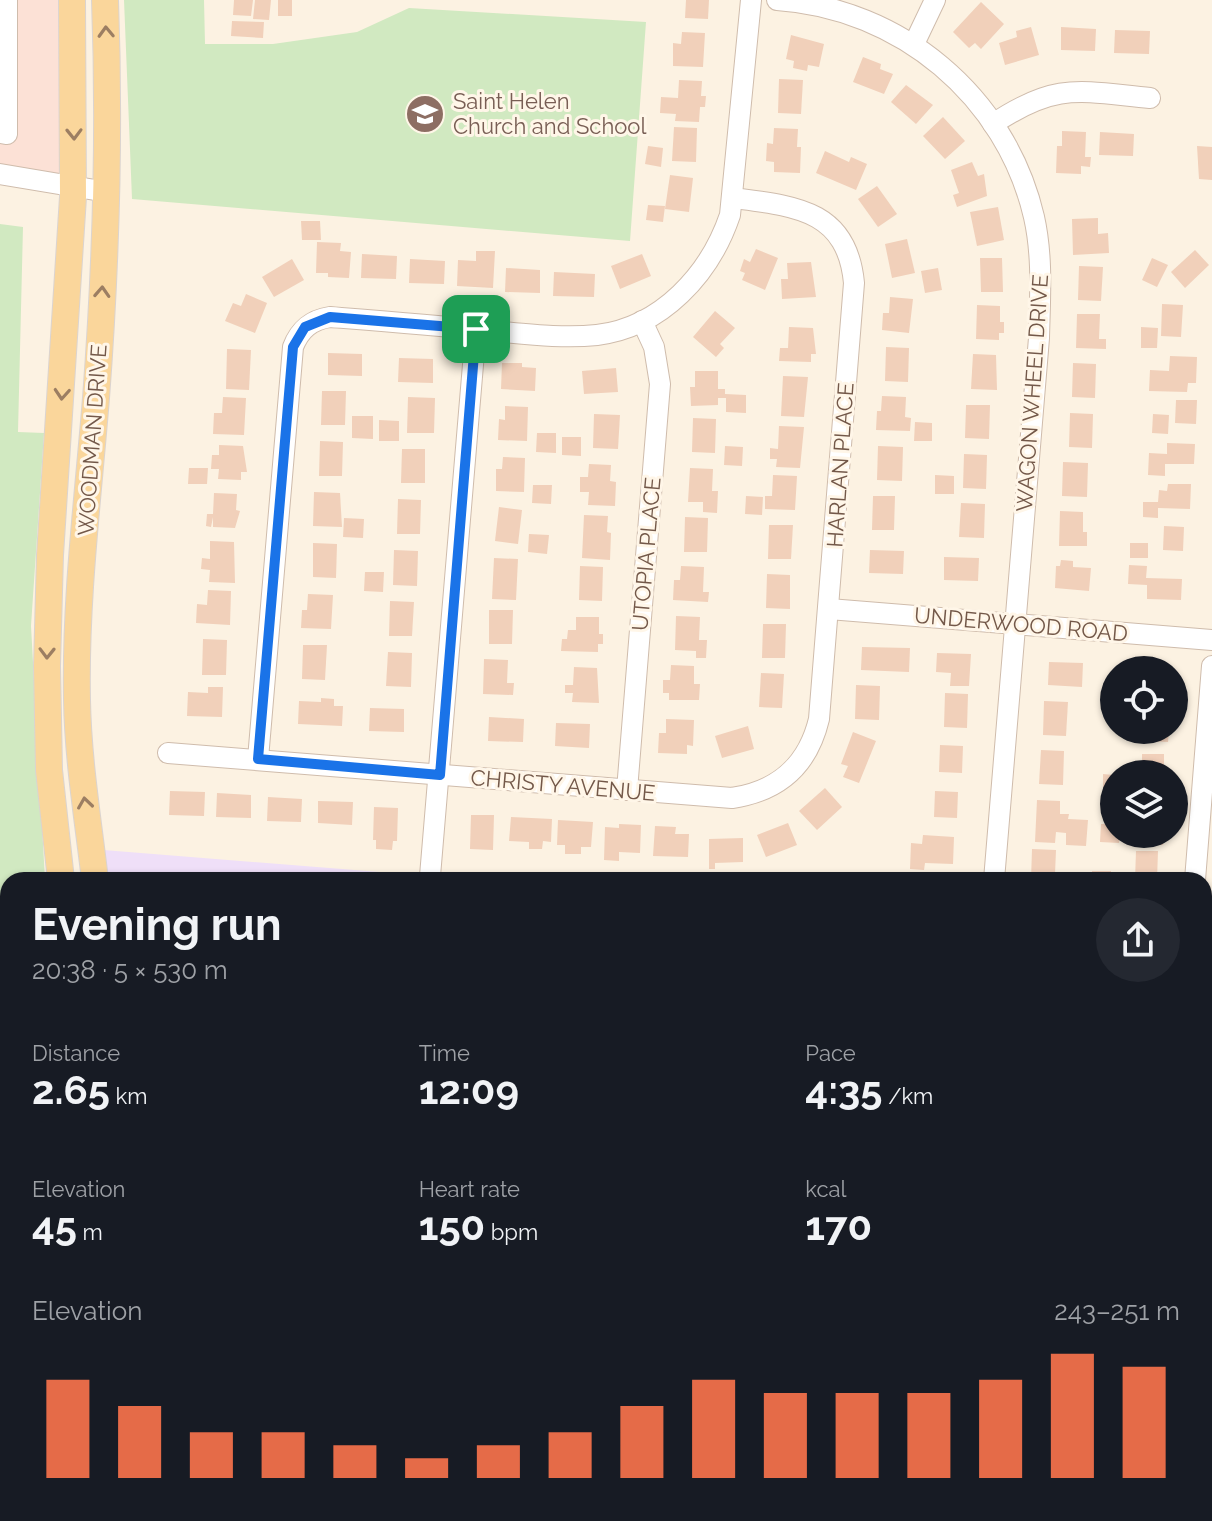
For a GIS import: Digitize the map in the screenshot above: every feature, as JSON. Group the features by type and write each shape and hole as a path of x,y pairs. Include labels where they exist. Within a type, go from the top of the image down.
{"main road":[{"name":"WOODMAN DRIVE","path":"60,872 49,770 48,607 74,188 72,0"},
{"name":"WOODMAN DRIVE","path":"94,872 82,783 77,698 107,192 109,125 105,0"}],"street":[{"path":"0,133 7,134 7,0"},
{"path":"258,759 293,347 305,327 330,317 579,336 600,334 642,321 682,293 701,272 724,234 733,198 751,0"},
{"name":"WAGON WHEEL DRIVE","path":"777,0 849,14 914,44 964,88 993,124 1024,185 1034,216 1041,273 995,872"},
{"path":"914,44 935,0"},
{"path":"993,124 1022,105 1057,92 1082,91 1150,98"},
{"path":"0,174 107,192"},
{"name":"HARLAN PLACE","path":"733,198 786,205 813,214 832,227 853,267 854,283 829,609 815,737 797,768 765,790"},
{"name":"UTOPIA PLACE","path":"627,790 660,384 654,347 642,321"},
{"path":"430,872 476,329"},
{"name":"UNDERWOOD ROAD","path":"829,609 1212,640"},
{"path":"1196,872 1206,820 1212,666"},
{"name":"CHRISTY AVENUE","path":"168,753 732,798 765,790"}],"shaded area":[{"path":"0,0 69,0 74,188 0,179"},
{"path":"91,849 380,872 94,872"}],"green space":[{"name":"Saint Helen Church and School","path":"124,0 204,0 205,44 273,44 357,32 409,8 646,22 630,241 132,199"},
{"path":"0,224 23,227 18,432 44,433 31,626 45,872 0,872"}],"building":[{"path":"234,0 253,0 251,16 233,15"},
{"path":"255,0 271,0 269,20 253,19"},
{"path":"278,0 292,0 292,16 278,16"},
{"path":"686,0 709,0 708,19 685,18"},
{"path":"981,2 1004,24 981,49 975,43 969,48 953,32"},
{"path":"232,21 264,22 263,38 231,36"},
{"path":"1031,27 1039,55 1005,65 999,43 1017,37 1016,31"},
{"path":"1061,27 1096,29 1095,51 1061,50"},
{"path":"1115,30 1150,31 1149,54 1114,53"},
{"path":"682,32 705,33 703,67 673,66 673,43 681,44"},
{"path":"791,35 824,44 819,67 808,65 807,71 793,68 794,61 786,59"},
{"path":"863,57 881,64 880,69 893,74 884,94 853,82"},
{"path":"779,79 803,80 801,114 778,113"},
{"path":"679,80 702,81 701,96 706,96 705,107 700,107 699,122 675,121 676,114 660,113 661,97 678,98"},
{"path":"906,85 933,105 916,124 891,102"},
{"path":"943,117 965,141 945,159 923,136"},
{"path":"674,127 697,128 696,162 672,161"},
{"path":"774,128 798,129 800,173 774,172 774,162 766,161 767,143 773,144"},
{"path":"1062,131 1086,132 1085,157 1091,157 1090,167 1081,166 1081,174 1056,173 1057,146 1062,146"},
{"path":"1100,132 1134,134 1133,156 1099,155"},
{"path":"648,146 663,148 661,167 645,164"},
{"path":"1197,146 1212,147 1212,180 1199,179"},
{"path":"825,151 849,162 851,157 867,164 856,190 816,173"},
{"path":"972,162 978,176 984,174 987,196 957,207 953,195 959,193 951,170"},
{"path":"670,175 693,178 689,212 665,209"},
{"path":"877,186 897,214 878,227 858,199"},
{"path":"648,205 665,206 663,222 646,220"},
{"path":"998,207 1004,240 977,246 970,212"},
{"path":"1098,218 1098,234 1108,233 1109,253 1073,255 1072,219"},
{"path":"301,221 320,221 321,240 302,240"},
{"path":"907,239 915,273 892,278 885,244"},
{"path":"317,242 341,243 340,251 351,252 349,278 316,273"},
{"path":"756,249 778,258 765,290 742,280 745,273 740,271 744,259 750,262"},
{"path":"1195,250 1209,265 1185,288 1171,272"},
{"path":"476,251 495,251 493,288 457,286 458,260 476,261"},
{"path":"362,254 397,256 396,279 361,278"},
{"path":"642,254 651,276 620,289 611,266"},
{"path":"980,258 1002,258 1003,292 981,292"},
{"path":"1152,258 1168,265 1157,287 1142,280"},
{"path":"292,259 304,280 274,297 262,277"},
{"path":"410,259 445,261 444,284 409,283"},
{"path":"811,262 816,297 782,299 781,279 788,279 787,263"},
{"path":"1079,266 1103,267 1101,301 1078,300"},
{"path":"506,268 540,270 540,293 505,292"},
{"path":"938,268 942,290 925,293 921,271"},
{"path":"554,272 595,274 594,297 553,296"},
{"path":"246,294 267,303 255,333 225,321 233,303 241,306"},
{"path":"890,297 913,299 909,333 882,330 883,313 889,313"},
{"path":"1162,304 1183,305 1181,337 1161,336"},
{"path":"977,305 1000,306 1004,333 999,333 999,340 976,339"},
{"path":"715,311 735,328 720,344 724,348 716,357 693,337"},
{"path":"1077,314 1100,314 1099,339 1106,339 1106,349 1076,348"},
{"path":"789,327 813,328 816,354 811,354 811,362 779,361 780,348 788,348"},
{"path":"1141,327 1158,328 1157,348 1141,348"},
{"path":"886,347 909,348 908,382 885,381"},
{"path":"227,349 251,350 249,390 226,389"},
{"path":"328,353 362,354 362,376 328,375"},
{"path":"973,354 996,355 997,390 971,389"},
{"path":"1170,356 1197,357 1196,383 1188,383 1187,392 1149,391 1150,370 1169,371"},
{"path":"399,358 433,359 433,383 398,382"},
{"path":"502,363 522,363 522,367 536,368 535,391 501,389"},
{"path":"1073,363 1096,364 1095,398 1072,397"},
{"path":"616,368 618,392 584,394 582,371"},
{"path":"695,371 718,371 718,389 725,389 725,394 746,395 746,413 726,412 726,398 718,398 718,405 691,406 690,387 695,387"},
{"path":"783,376 808,377 804,417 781,416"},
{"path":"322,391 346,391 345,425 321,425"},
{"path":"882,396 906,397 905,417 911,418 910,431 876,430"},
{"path":"223,397 246,398 244,435 213,434 214,413 222,413"},
{"path":"408,397 435,398 434,433 407,433"},
{"path":"1176,400 1197,400 1196,424 1175,423"},
{"path":"966,405 990,405 989,439 965,438"},
{"path":"505,406 528,407 527,441 498,440 499,419 505,420"},
{"path":"1070,413 1093,414 1092,448 1069,447"},
{"path":"594,414 620,415 618,449 593,448"},
{"path":"1153,414 1169,415 1168,434 1152,433"},
{"path":"352,416 373,416 373,439 352,438"},
{"path":"693,418 716,419 715,453 692,452"},
{"path":"379,420 399,421 399,441 379,441"},
{"path":"915,422 932,423 932,441 914,441"},
{"path":"779,426 804,427 800,468 776,467 777,459 770,459 770,448 778,449"},
{"path":"537,433 556,433 556,453 536,452"},
{"path":"562,437 581,437 581,456 562,455"},
{"path":"320,441 343,442 342,476 319,476"},
{"path":"1167,443 1195,444 1194,464 1165,464 1165,476 1148,475 1149,453 1167,454"},
{"path":"219,445 243,446 247,472 241,472 241,480 218,479 219,469 211,469 212,455 219,455"},
{"path":"725,446 743,447 742,466 724,465"},
{"path":"878,446 903,447 902,481 877,480"},
{"path":"402,449 425,449 425,483 401,483"},
{"path":"964,454 987,455 986,489 963,488"},
{"path":"503,457 525,458 524,492 496,491 496,469 502,469"},
{"path":"1063,462 1088,463 1087,497 1062,496"},
{"path":"589,464 611,465 610,481 616,482 615,506 588,505 589,492 580,492 580,477 588,477"},
{"path":"189,468 208,468 207,484 188,484"},
{"path":"690,468 713,469 712,491 718,491 717,513 703,512 703,502 688,502"},
{"path":"773,475 797,476 795,510 765,509 765,496 772,496"},
{"path":"935,475 954,476 954,494 935,494"},
{"path":"1168,484 1191,484 1190,509 1158,508 1158,518 1143,517 1143,502 1158,502 1159,490 1167,491"},
{"path":"533,485 552,485 551,504 532,503"},
{"path":"314,492 340,493 342,527 313,526"},
{"path":"214,493 237,494 236,510 240,511 235,528 213,527 213,517 211,527 206,526 207,514 213,514"},
{"path":"746,496 763,497 762,515 745,514"},
{"path":"873,496 895,496 894,530 872,530"},
{"path":"398,499 421,500 420,534 397,534"},
{"path":"961,503 985,504 984,538 959,537"},
{"path":"499,507 522,510 518,544 495,541"},
{"path":"1060,511 1083,512 1087,546 1059,546"},
{"path":"584,515 608,516 610,560 582,558"},
{"path":"685,517 708,518 707,552 684,552"},
{"path":"344,518 364,519 363,538 343,537"},
{"path":"769,525 793,525 791,559 768,559"},
{"path":"1164,526 1184,527 1183,551 1163,550"},
{"path":"529,534 549,535 547,554 528,552"},
{"path":"210,541 234,542 235,583 209,582 210,570 201,569 202,558 210,559"},
{"path":"313,543 337,544 336,578 313,577"},
{"path":"1130,543 1148,543 1148,558 1130,558"},
{"path":"394,550 418,551 417,586 393,585"},
{"path":"870,550 904,551 903,574 869,573"},
{"path":"944,557 979,558 978,581 944,580"},
{"path":"494,558 518,559 516,600 492,599"},
{"path":"1061,560 1073,561 1073,567 1091,568 1089,591 1055,588 1056,566 1060,566"},
{"path":"1129,565 1147,566 1146,578 1182,579 1181,600 1147,599 1147,585 1128,584"},
{"path":"580,566 603,567 602,601 579,600"},
{"path":"681,566 704,567 703,592 709,592 708,602 673,600 674,580 680,580"},
{"path":"365,572 384,572 383,592 364,591"},
{"path":"767,574 790,575 790,609 766,608"},
{"path":"208,590 231,591 230,625 196,623 197,604 207,605"},
{"path":"308,594 333,595 331,629 301,628 302,610 307,610"},
{"path":"390,601 414,602 412,636 389,636"},
{"path":"489,610 513,610 512,644 489,644"},
{"path":"676,616 700,617 699,640 707,640 706,658 696,658 696,651 675,650"},
{"path":"576,617 599,617 599,634 603,634 603,644 598,644 598,652 561,651 562,639 567,639 568,630 576,630"},
{"path":"763,624 786,624 785,658 762,658"},
{"path":"203,639 227,640 226,675 202,675"},
{"path":"303,645 327,645 325,680 302,679"},
{"path":"862,647 910,648 909,672 861,670"},
{"path":"388,652 412,653 411,687 386,686"},
{"path":"937,653 971,654 969,686 950,686 951,673 936,672"},
{"path":"484,659 508,660 507,683 514,683 513,695 483,694"},
{"path":"1049,662 1083,663 1082,687 1048,685"},
{"path":"671,665 694,666 694,684 700,684 699,700 669,700 669,693 663,693 663,680 670,680"},
{"path":"574,667 597,668 599,703 572,702 573,693 565,693 565,685 573,685"},
{"path":"761,673 784,674 782,708 759,707"},
{"path":"856,685 880,686 879,720 855,719"},
{"path":"208,687 223,687 222,717 187,716 188,692 208,693"},
{"path":"945,693 968,694 967,728 944,727"},
{"path":"321,698 334,699 334,706 343,706 342,726 298,724 299,701 321,702"},
{"path":"1044,701 1068,702 1066,736 1043,735"},
{"path":"370,708 404,709 404,732 369,731"},
{"path":"489,717 524,719 523,742 488,741"},
{"path":"666,719 694,720 693,746 687,745 687,754 658,753 659,733 666,733"},
{"path":"556,723 590,724 589,748 555,746"},
{"path":"748,726 754,749 722,758 715,736"},
{"path":"853,732 876,741 859,783 843,777 848,766 841,764"},
{"path":"940,745 963,746 962,773 939,772"},
{"path":"1041,750 1064,751 1063,785 1039,784"},
{"path":"1142,754 1164,754 1164,760 1142,760"},
{"path":"825,788 842,807 817,830 799,811"},
{"path":"170,791 205,792 204,816 169,815"},
{"path":"935,791 958,792 957,818 934,817"},
{"path":"217,793 251,795 251,818 216,817"},
{"path":"268,797 302,799 301,822 267,821"},
{"path":"1037,800 1060,801 1060,814 1069,814 1068,819 1088,820 1086,846 1066,845 1066,833 1056,832 1055,843 1035,842"},
{"path":"318,801 353,802 352,825 318,823"},
{"path":"374,807 398,808 397,841 393,841 392,850 376,849 376,840 373,840"},
{"path":"471,815 494,815 493,850 470,849"},
{"path":"511,817 552,819 551,842 543,841 542,849 529,849 529,842 509,841"},
{"path":"558,820 593,822 591,847 581,847 581,854 565,854 565,845 557,845"},
{"path":"788,823 797,845 766,857 757,835"},
{"path":"619,824 641,825 640,853 619,852 619,861 604,860 605,827 619,828"},
{"path":"655,826 676,827 675,834 689,834 688,857 653,856"},
{"path":"923,835 954,837 953,864 925,863 924,870 910,869 911,843 922,844"},
{"path":"743,838 743,862 715,863 715,869 709,869 709,839"},
{"path":"1032,849 1056,850 1055,872 1031,872"},
{"path":"1136,851 1158,851 1157,872 1135,872"}],"place":[{"name":"Saint Helen Church and School","path":"425,114"}],"route":[{"path":"330,317 476,329 440,775 258,759 293,347 297,337 309,324 330,317"}]}
